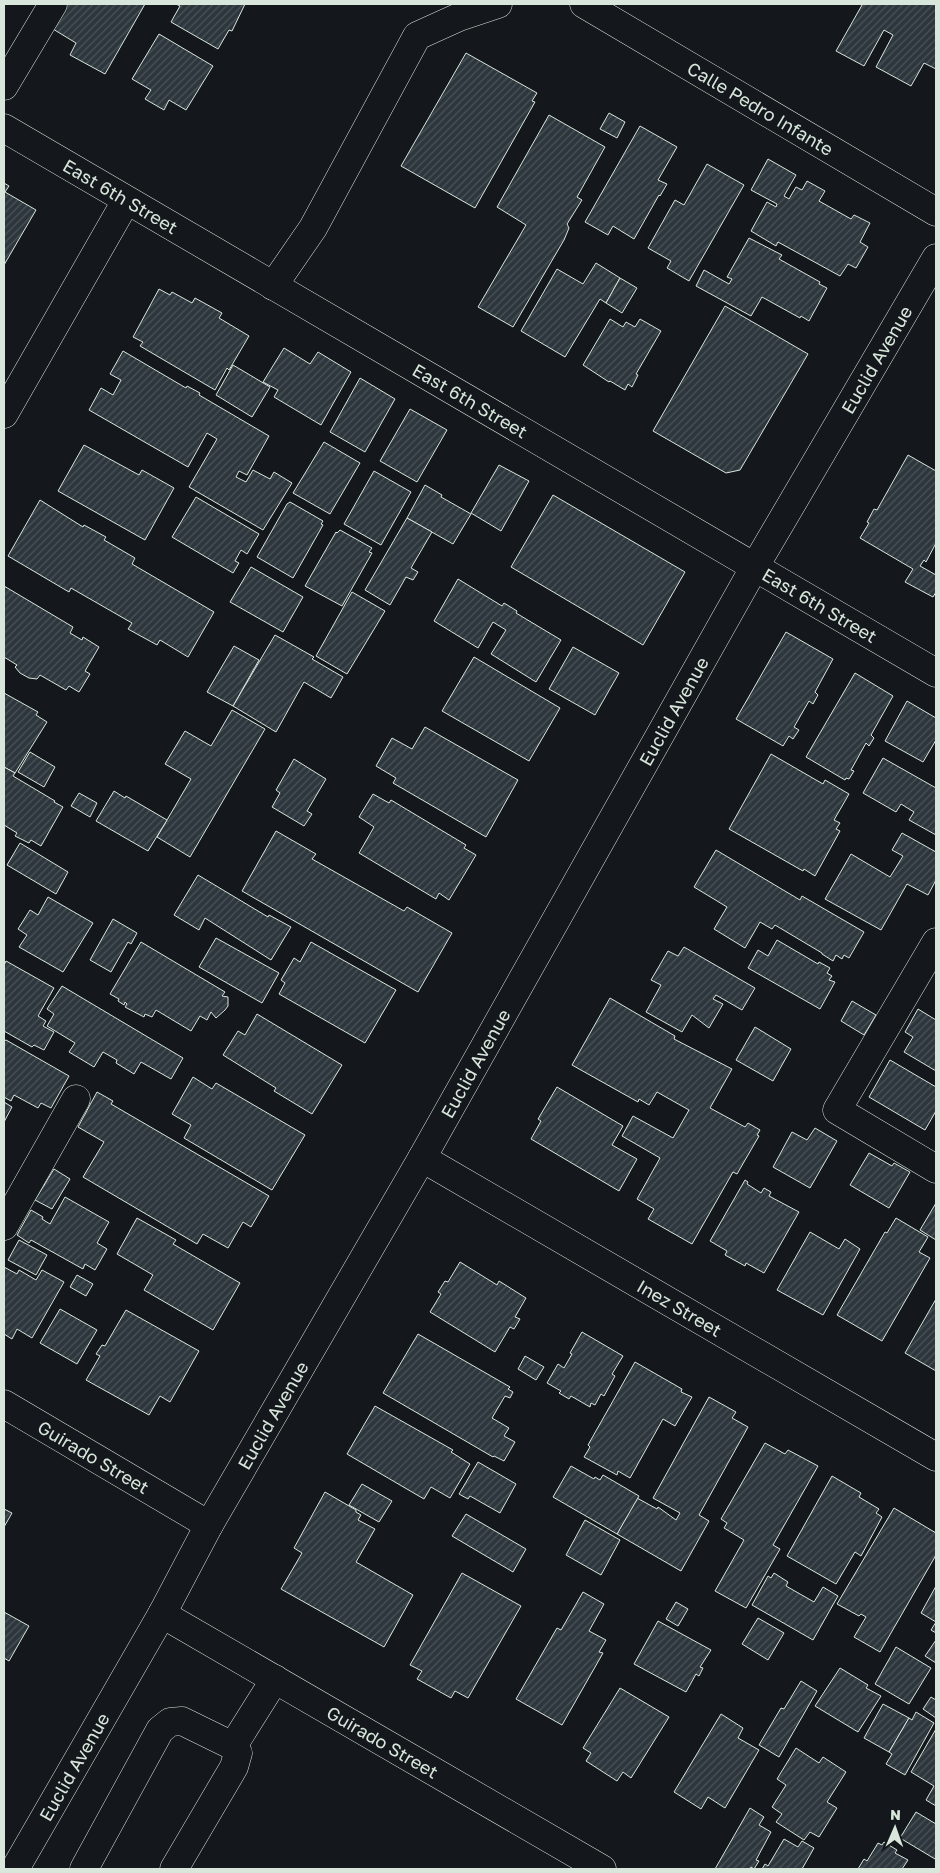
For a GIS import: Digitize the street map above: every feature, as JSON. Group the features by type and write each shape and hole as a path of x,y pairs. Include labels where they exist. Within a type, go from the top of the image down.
{"street":[{"path":"4,86 52,4"},
{"path":"273,286 314,228 417,36 459,17 498,4"},
{"name":"Calle Pedro Infante","path":"584,4 936,212"},
{"name":"East 6th Street","path":"4,128 936,673"},
{"path":"4,414 126,201"},
{"name":"Euclid Avenue","path":"15,1869 162,1614 209,1525 422,1158 754,568 936,258"},
{"path":"936,942 837,1110 936,1169"},
{"path":"4,1226 76,1099"},
{"name":"Inez Street","path":"422,1158 936,1457"},
{"name":"Guirado Street","path":"4,1404 209,1525"},
{"name":"Guirado Street","path":"162,1614 602,1869"},
{"path":"233,1746 275,1679"},
{"path":"84,1869 160,1730 170,1722 182,1721 233,1746 238,1753 234,1767 174,1869"}],"building":[{"path":"67,4 145,4 105,74 70,55 76,43 53,29"},
{"path":"176,4 245,4 232,31 229,30 218,49 171,22 180,6"},
{"path":"860,4 936,4 936,69 924,63 911,86 876,67 893,35 884,30 864,66 836,51 862,5"},
{"path":"159,34 213,66 186,110 169,100 164,110 145,99 151,90 132,79"},
{"path":"466,53 537,93 532,101 535,102 475,208 401,166"},
{"path":"609,113 625,122 617,138 600,129"},
{"path":"549,115 605,147 577,197 582,200 567,224 569,228 564,240 513,327 478,307 526,225 497,207"},
{"path":"640,126 677,147 658,180 667,184 634,239 613,226 608,235 585,222"},
{"path":"768,159 796,175 784,196 789,199 796,187 802,190 807,181 825,191 819,201 851,219 854,215 870,223 860,242 868,247 856,268 848,264 840,276 778,242 776,246 751,231 767,202 776,207 777,204 751,190"},
{"path":"707,164 744,185 689,281 667,268 671,261 648,248 675,200 684,205"},
{"path":"4,183 9,186 5,192 36,210 4,265"},
{"path":"749,238 782,255 779,259 820,282 819,284 827,288 809,321 762,297 751,316 696,286 704,270 729,284 732,279 727,277"},
{"path":"596,263 620,278 606,303 600,299 565,357 521,331 557,269 583,284"},
{"path":"620,278 637,288 622,313 606,303"},
{"path":"159,289 170,295 172,292 192,303 195,298 222,313 219,318 249,336 229,370 227,368 215,390 140,346 143,342 133,337"},
{"path":"725,306 808,354 740,470 726,473 653,431"},
{"path":"610,319 623,327 626,322 635,327 640,319 661,331 636,374 638,375 632,387 628,384 625,390 583,365"},
{"path":"284,348 310,364 318,352 351,372 321,425 274,397 278,390 263,382"},
{"path":"123,351 186,388 187,386 200,393 199,395 269,436 247,475 239,471 236,477 246,482 253,470 270,479 274,472 292,483 263,530 189,487 217,439 207,433 188,467 89,410 101,388 113,395 121,380 110,374"},
{"path":"233,365 270,387 252,417 216,395"},
{"path":"360,378 395,399 365,452 330,432"},
{"path":"410,409 447,430 417,482 380,461"},
{"path":"324,442 360,463 330,514 293,493"},
{"path":"84,445 139,475 142,470 174,488 145,540 58,491"},
{"path":"908,455 936,471 936,543 926,562 924,560 920,566 936,575 936,592 933,597 905,582 913,569 860,538 869,523 867,522 874,509 877,510"},
{"path":"499,465 529,481 501,531 471,513"},
{"path":"374,471 411,492 381,545 344,524"},
{"path":"425,485 442,495 441,497 471,514 453,544 407,518"},
{"path":"553,495 685,572 643,645 511,567"},
{"path":"196,497 259,534 247,554 241,550 235,561 239,563 233,573 172,537"},
{"path":"40,500 83,527 84,525 106,537 104,540 135,558 132,564 214,612 188,657 160,640 157,645 128,629 132,623 71,588 69,592 8,556"},
{"path":"290,502 323,521 321,524 323,525 293,578 257,557 287,504"},
{"path":"407,518 432,532 411,568 418,572 413,580 406,577 390,605 365,590"},
{"path":"340,530 372,548 369,552 372,553 342,606 305,586 336,532"},
{"path":"251,567 303,597 283,632 230,602"},
{"path":"458,579 502,606 504,603 517,611 516,613 561,640 536,682 491,654 506,630 493,622 478,648 434,621"},
{"path":"4,586 73,627 70,633 82,640 83,637 99,647 85,671 90,674 79,692 69,686 66,690 40,675 37,679 29,678 20,673 15,667 17,665 4,657"},
{"path":"352,592 385,611 347,674 316,656"},
{"path":"786,632 833,659 815,692 818,695 813,704 809,701 794,727 799,730 793,739 789,736 783,746 736,719"},
{"path":"275,635 314,657 312,659 343,677 331,698 304,682 276,732 233,706"},
{"path":"234,646 259,660 233,706 207,692"},
{"path":"573,647 619,673 595,715 549,689"},
{"path":"474,657 560,708 529,761 442,711"},
{"path":"855,673 893,696 871,735 874,738 869,746 866,743 851,770 854,771 849,779 846,778 845,780 806,757"},
{"path":"4,693 38,712 36,715 47,722 15,773 4,767"},
{"path":"907,701 936,718 936,740 923,762 885,741"},
{"path":"232,710 265,729 190,857 157,837 191,779 165,764 185,731 211,746"},
{"path":"425,727 518,780 486,837 393,783 396,778 376,766 392,738 412,749"},
{"path":"30,752 55,767 44,787 18,772"},
{"path":"771,754 823,784 825,780 849,794 834,820 840,823 836,829 840,831 815,876 729,829"},
{"path":"883,758 936,788 936,835 909,820 914,812 901,804 896,812 863,793"},
{"path":"294,759 326,779 307,811 312,814 304,826 272,807 280,793 276,790"},
{"path":"4,767 15,773 13,776 63,807 41,846 31,840 29,843 15,836 17,833 4,825"},
{"path":"114,791 167,820 148,851 96,821"},
{"path":"79,793 97,803 90,817 71,806"},
{"path":"373,794 389,803 391,800 466,845 464,848 476,855 449,900 439,893 436,899 359,853 374,827 359,817"},
{"path":"276,831 316,854 312,859 404,911 407,907 452,933 418,992 242,891"},
{"path":"902,833 936,852 936,880 928,895 907,884 881,930 825,899 851,854 890,877 903,856 892,850"},
{"path":"20,843 68,872 56,894 7,865"},
{"path":"716,850 800,900 802,896 864,932 849,958 844,955 842,959 836,955 833,961 775,925 772,929 760,922 745,948 714,929 727,907 694,887"},
{"path":"198,875 268,917 269,915 291,927 271,960 205,918 199,930 174,915"},
{"path":"48,897 93,923 63,972 19,947 27,935 18,929 30,910 38,915"},
{"path":"113,919 137,933 131,944 128,942 111,972 90,960"},
{"path":"216,938 279,973 262,1003 199,967"},
{"path":"777,940 818,964 819,962 830,968 827,973 832,976 829,980 835,982 820,1009 748,968 758,950 768,956"},
{"path":"141,942 225,992 222,996 228,997 228,1006 225,1010 216,1018 211,1012 207,1020 200,1016 191,1031 156,1010 152,1017 145,1014 144,1017 125,1007 127,1004 125,1002 124,1005 118,1001 119,999 110,994"},
{"path":"311,942 396,990 365,1043 279,994 285,983 281,980 294,958 300,962"},
{"path":"684,947 755,988 742,1010 716,995 713,999 723,1004 709,1028 692,1015 682,1032 646,1012 661,985 651,980 668,951 678,956"},
{"path":"6,961 54,988 38,1016 46,1021 43,1026 54,1032 44,1050 34,1045 32,1047 4,1031 4,965"},
{"path":"62,986 183,1058 171,1079 141,1062 134,1074 116,1063 117,1060 103,1052 94,1067 69,1052 75,1043 47,1026 54,1014 47,1009"},
{"path":"610,998 675,1036 674,1039 732,1069 710,1108 745,1127 748,1123 760,1130 757,1135 759,1136 737,1174 733,1172 692,1244 648,1219 654,1209 637,1199 660,1158 622,1136 633,1116 673,1138 689,1110 657,1092 649,1105 639,1099 638,1102 572,1065"},
{"path":"852,1001 876,1015 864,1035 841,1021"},
{"path":"918,1009 936,1020 936,1071 904,1052 913,1037 905,1032"},
{"path":"257,1014 342,1065 312,1114 274,1091 276,1088 223,1055 238,1031 245,1035"},
{"path":"755,1027 791,1049 773,1081 736,1060"},
{"path":"6,1040 69,1076 51,1108 41,1103 38,1108 14,1095 11,1101 4,1097 4,1041"},
{"path":"890,1060 936,1087 936,1111 925,1130 869,1097"},
{"path":"193,1077 212,1089 216,1083 305,1135 272,1190 184,1138 191,1125 172,1114"},
{"path":"557,1087 623,1126 612,1145 637,1159 619,1191 531,1139 541,1121 538,1119"},
{"path":"97,1092 113,1101 111,1104 269,1196 251,1227 243,1222 228,1248 203,1234 197,1244 83,1177 104,1142 78,1127"},
{"path":"4,1102 12,1107 4,1122"},
{"path":"815,1128 837,1141 810,1188 773,1167 792,1132 807,1140"},
{"path":"869,1153 892,1166 894,1163 910,1172 889,1208 850,1185"},
{"path":"54,1169 70,1179 52,1209 35,1200"},
{"path":"745,1180 748,1182 747,1184 761,1193 764,1188 771,1192 769,1196 799,1212 764,1273 746,1263 745,1266 725,1255 727,1251 710,1241"},
{"path":"65,1197 109,1222 97,1243 107,1249 95,1270 85,1264 83,1269 31,1240 29,1243 17,1235 31,1210 50,1224"},
{"path":"936,1203 936,1240 920,1230"},
{"path":"137,1218 176,1240 173,1244 240,1283 213,1330 144,1290 153,1275 117,1254"},
{"path":"896,1218 928,1237 919,1252 930,1258 882,1341 837,1315 885,1232 887,1233"},
{"path":"810,1232 839,1249 845,1239 860,1249 823,1315 777,1290"},
{"path":"19,1240 47,1255 36,1275 8,1260"},
{"path":"460,1262 497,1285 499,1281 526,1298 515,1317 520,1319 514,1329 510,1327 495,1352 430,1312 441,1294 438,1292 445,1281 448,1282"},
{"path":"4,1267 17,1274 19,1270 36,1280 42,1270 64,1282 32,1338 17,1329 12,1339 4,1334"},
{"path":"77,1275 93,1284 86,1296 70,1287"},
{"path":"936,1299 936,1371 905,1353"},
{"path":"60,1309 97,1330 77,1364 40,1343"},
{"path":"126,1310 199,1351 170,1402 160,1396 149,1415 86,1380 100,1356 96,1354 102,1345 105,1346"},
{"path":"582,1332 623,1356 612,1374 615,1376 604,1396 601,1394 595,1405 591,1403 590,1407 571,1396 569,1399 559,1393 561,1391 547,1383 558,1364 564,1368"},
{"path":"418,1334 510,1387 508,1389 513,1392 510,1398 505,1396 492,1418 509,1428 504,1436 515,1442 504,1461 493,1457 383,1393"},
{"path":"525,1356 544,1367 536,1380 518,1369"},
{"path":"635,1362 682,1389 681,1392 692,1397 675,1426 663,1419 630,1478 618,1471 617,1475 584,1457 590,1447 588,1445"},
{"path":"709,1397 736,1412 732,1418 748,1427 699,1515 709,1521 681,1571 617,1534 637,1498 657,1509 658,1507 676,1520 680,1513 653,1498"},
{"path":"375,1406 453,1450 451,1452 470,1464 450,1498 431,1487 424,1499 347,1454"},
{"path":"765,1443 785,1454 788,1450 818,1466 773,1545 780,1549 746,1608 715,1591 744,1540 724,1528 727,1523 721,1519"},
{"path":"478,1462 516,1484 500,1513 470,1496 468,1499 459,1494"},
{"path":"571,1466 594,1479 595,1477 600,1480 603,1475 639,1496 617,1534 553,1497"},
{"path":"832,1476 861,1493 859,1497 879,1509 876,1513 882,1517 861,1556 855,1552 836,1584 787,1556"},
{"path":"362,1484 392,1501 379,1522 349,1505"},
{"path":"325,1492 356,1510 361,1515 358,1520 375,1529 356,1562 413,1595 384,1647 281,1589 302,1553 294,1548"},
{"path":"894,1508 936,1533 936,1555 880,1652 854,1637 866,1617 861,1614 859,1616 837,1604"},
{"path":"4,1509 12,1513 4,1527"},
{"path":"466,1514 526,1549 513,1572 452,1536"},
{"path":"585,1520 620,1540 601,1575 566,1555"},
{"path":"462,1573 521,1606 468,1698 455,1691 451,1698 417,1679 422,1671 410,1665"},
{"path":"774,1573 788,1582 786,1586 814,1602 823,1587 838,1596 813,1640 752,1605 768,1576 771,1578"},
{"path":"936,1586 936,1622 921,1613"},
{"path":"583,1592 604,1604 589,1631 606,1640 599,1652 603,1653 562,1725 516,1699 557,1628 561,1630"},
{"path":"676,1602 688,1609 678,1626 666,1619"},
{"path":"4,1612 29,1626 9,1661 4,1658"},
{"path":"758,1618 784,1633 768,1660 742,1644"},
{"path":"658,1621 711,1650 700,1667 703,1668 699,1676 696,1674 686,1692 634,1664"},
{"path":"936,1622 936,1633 931,1630"},
{"path":"936,1640 936,1663 925,1656"},
{"path":"896,1647 931,1668 909,1704 875,1684"},
{"path":"840,1668 868,1685 866,1688 881,1696 858,1732 815,1706"},
{"path":"801,1681 817,1691 779,1757 759,1745 781,1708 784,1709"},
{"path":"620,1688 669,1717 631,1778 623,1772 617,1781 586,1761 591,1753 583,1748"},
{"path":"931,1697 936,1700 936,1718 923,1709"},
{"path":"883,1704 909,1718 889,1752 864,1738"},
{"path":"916,1712 934,1723 905,1775 886,1764 892,1754 889,1752 909,1718 912,1720"},
{"path":"721,1714 743,1728 738,1738 759,1750 725,1808 708,1797 701,1809 674,1792"},
{"path":"936,1729 936,1806 926,1800 934,1786 911,1772"},
{"path":"796,1748 819,1763 823,1757 846,1772 827,1802 837,1808 819,1837 810,1832 804,1840 776,1822 782,1814 772,1807 786,1785 777,1779"},
{"path":"750,1808 764,1817 759,1825 771,1832 756,1860 759,1861 754,1869 751,1867 750,1869 715,1869"},
{"path":"916,1812 936,1824 935,1859 900,1838"},
{"path":"784,1839 798,1847 802,1841 814,1848 802,1869 762,1869 765,1864 768,1866"},
{"path":"884,1842 897,1850 895,1853 908,1860 902,1869 858,1869 864,1859 867,1861 878,1843 882,1845"}]}
